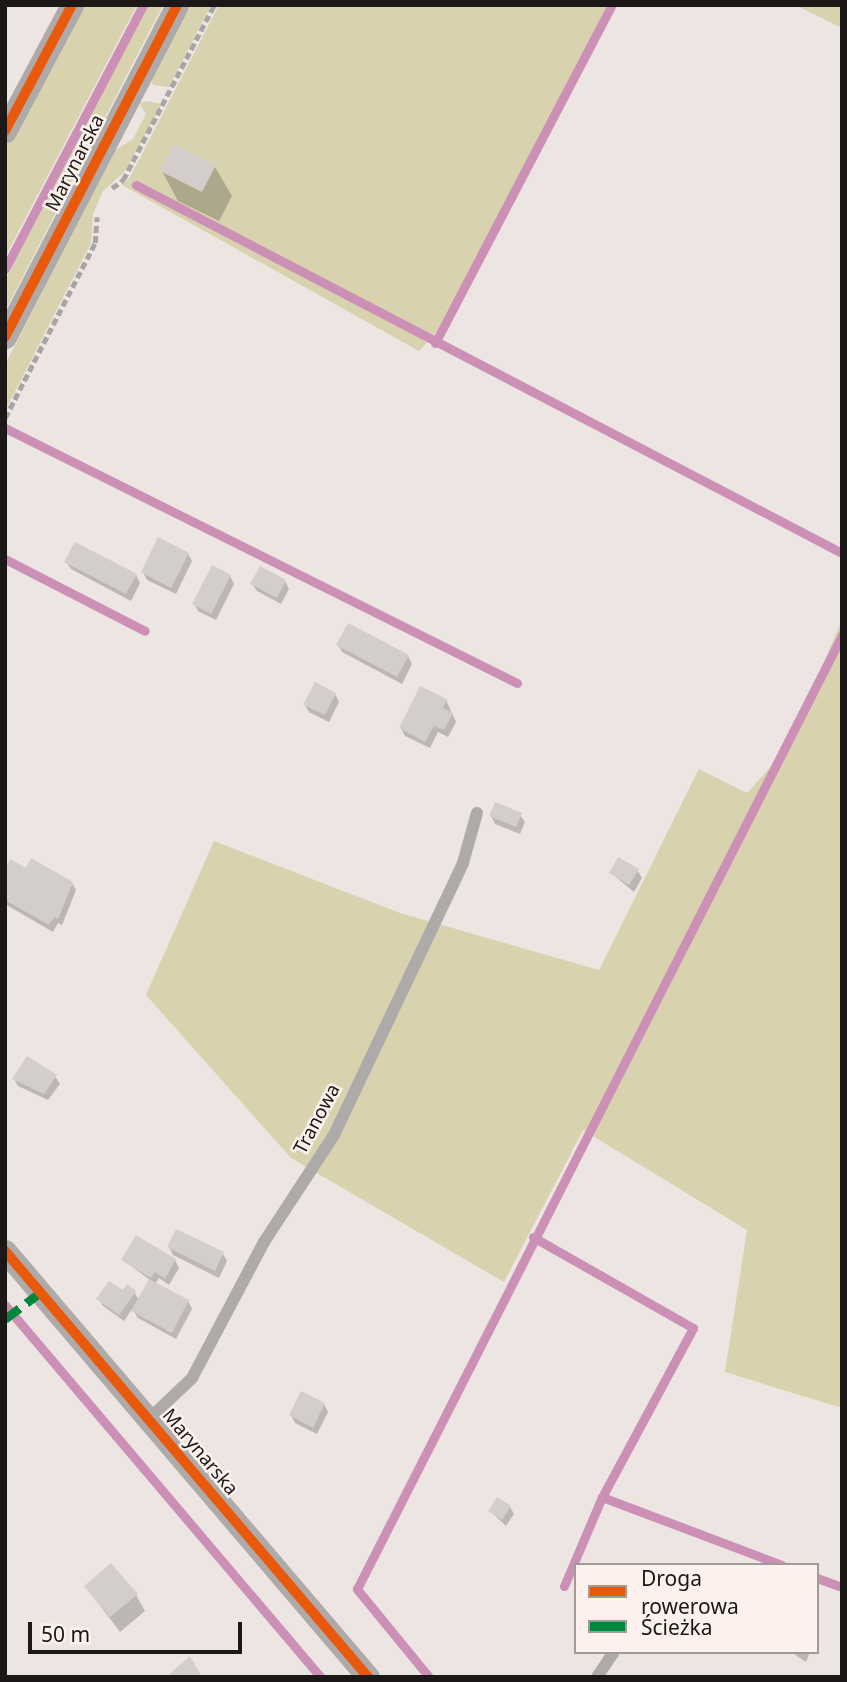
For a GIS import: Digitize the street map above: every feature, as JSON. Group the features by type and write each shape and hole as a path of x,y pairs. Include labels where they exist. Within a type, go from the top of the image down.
{"street":[{"path":"5,131 72,5"},
{"name":"Marynarska","path":"5,337 177,5"},
{"name":"Marynarska","path":"5,1251 368,1677"}],"lane":[{"name":"Tranowa","path":"149,1419 192,1378 264,1242 334,1135 463,863 477,813"},
{"path":"597,1677 613,1654"}],"path":[{"path":"107,192 123,180 214,5"},
{"path":"5,418 95,243 97,212"}],"shaded area":[{"path":"81,5 137,5 5,257 5,148"},
{"path":"147,5 163,5 5,311 5,281"},
{"path":"189,5 211,5 169,87 153,85 151,79"},
{"path":"219,5 609,5 436,332 419,351 122,185 129,179"},
{"path":"795,5 842,5 842,28"},
{"path":"149,101 162,104 125,171 103,191 93,214 91,243 5,411 6,363 114,151 133,139 146,114 139,103"},
{"path":"842,620 842,1408 725,1372 747,1230 583,1130 504,1282 291,1158 146,995 214,841 400,913 599,970 699,769 747,793 786,750"}],"building":[{"path":"174,144 216,165 202,192 160,171"},
{"path":"158,537 189,553 171,588 141,572"},
{"path":"75,542 137,574 126,594 64,562"},
{"path":"212,565 231,575 211,614 192,604"},
{"path":"260,566 286,580 277,598 250,584"},
{"path":"348,623 409,655 397,677 336,645"},
{"path":"315,682 336,693 325,715 303,705"},
{"path":"420,686 447,699 443,708 453,713 444,730 434,726 425,742 399,728"},
{"path":"495,802 522,813 516,827 489,816"},
{"path":"618,857 639,869 629,885 609,873"},
{"path":"31,858 73,882 58,919 54,917 49,925 5,900 5,868 10,859 26,868"},
{"path":"27,1056 57,1075 44,1094 12,1079"},
{"path":"176,1229 224,1252 215,1271 167,1247"},
{"path":"136,1235 176,1259 165,1279 155,1272 151,1278 121,1260"},
{"path":"149,1279 189,1300 172,1333 131,1311"},
{"path":"109,1281 123,1290 127,1284 136,1291 119,1315 96,1299"},
{"path":"301,1391 325,1403 313,1428 289,1415"},
{"path":"497,1497 511,1506 502,1520 488,1511"},
{"path":"111,1563 138,1594 110,1617 84,1586"},
{"path":"190,1656 202,1677 166,1677"}],"waterway":[{"path":"5,269 143,5"},
{"path":"435,343 612,5"},
{"path":"136,185 842,553"},
{"path":"5,428 517,683"},
{"path":"5,559 145,631"},
{"path":"429,1677 357,1589 842,635"},
{"path":"533,1237 693,1328 602,1497 777,1563"},
{"path":"5,1305 321,1677"},
{"path":"564,1586 602,1497"},
{"path":"819,1579 842,1587"}],"marked path":[{"path":"5,1319 41,1292"}],"cycle path":[{"path":"5,131 72,5"},
{"path":"5,337 177,5"},
{"path":"5,1251 368,1677"}]}
